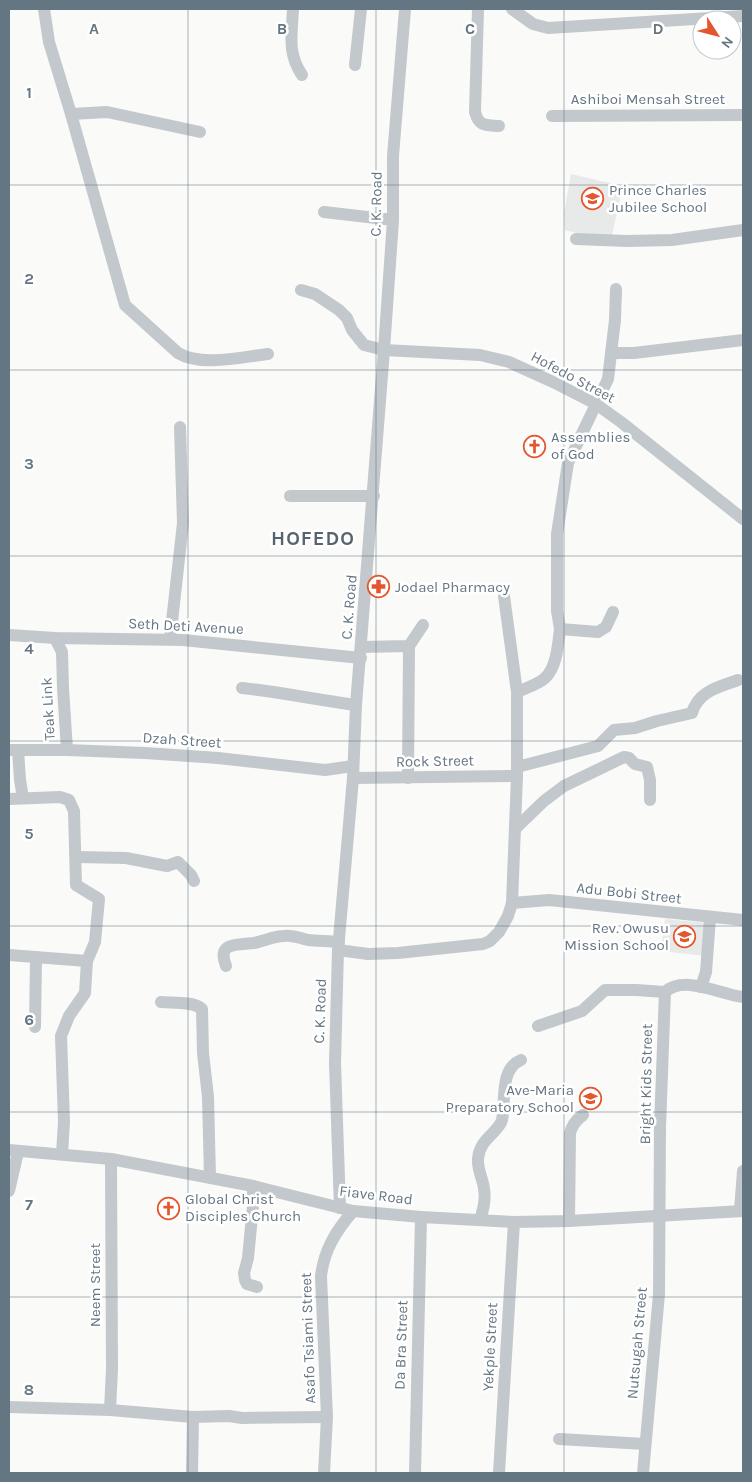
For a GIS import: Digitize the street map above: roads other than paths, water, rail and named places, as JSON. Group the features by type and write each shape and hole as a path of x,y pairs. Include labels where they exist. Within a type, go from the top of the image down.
{"street":[{"path":"44,9 49,42 125,305 186,358 201,361 268,354"},
{"path":"293,9 292,54 302,75"},
{"path":"355,65 361,9"},
{"name":"C. K. Road","path":"340,1208 335,1063 339,946 353,772 356,705 374,496 393,220 393,156 406,9"},
{"path":"478,9 475,112 477,120 483,124 499,126"},
{"path":"512,9 534,24 548,28 743,16"},
{"path":"71,114 107,112 200,132"},
{"name":"Ashiboi Mensah Street","path":"552,116 743,115"},
{"path":"324,212 393,220"},
{"path":"576,239 672,240 743,230"},
{"path":"517,692 545,679 550,672 556,655 560,629 557,611 557,534 564,483 568,463 608,379 615,320 616,289"},
{"name":"Hofedo Street","path":"301,290 327,301 339,310 347,318 352,330 364,345 384,350 480,355 509,362 596,404 743,519"},
{"path":"612,353 634,353 743,340"},
{"path":"170,639 183,523 180,427"},
{"path":"290,496 374,496"},
{"path":"226,966 223,957 228,948 236,944 254,943 272,937 287,935 368,954 398,953 483,944 499,932 508,916 512,902 517,771 517,692 504,596"},
{"path":"560,629 598,632 606,627 613,612"},
{"path":"408,778 409,646 424,625"},
{"name":"Seth Deti Avenue","path":"9,635 55,638 170,639 361,652 409,646"},
{"name":"Teak Link","path":"55,638 62,652 67,750"},
{"name":"Rock Street","path":"353,772 408,778 517,771 598,746 614,730 635,728 692,714 695,703 710,690 738,680"},
{"path":"242,688 356,705"},
{"path":"14,750 23,798"},
{"name":"Dzah Street","path":"14,750 67,750 218,758 353,772"},
{"path":"515,829 544,801 564,786 624,757 629,758 635,764 647,767 650,780 650,800"},
{"path":"9,799 60,797 69,800 74,811 77,856 76,886 99,899 95,942 87,961 84,993 69,1016 61,1036 64,1122 62,1154"},
{"path":"77,856 126,858 167,866 178,862 191,875 194,881"},
{"name":"Adu Bobi Street","path":"512,902 549,900 743,920"},
{"path":"701,987 706,972 710,918"},
{"path":"9,955 87,961"},
{"path":"35,1028 36,957"},
{"path":"706,972 720,991"},
{"path":"538,1026 582,1011 606,990 665,992 675,986 692,985 743,998"},
{"name":"Bright Kids Street","path":"660,1215 660,1127 665,992"},
{"path":"162,1002 193,1004 202,1009 203,1053 208,1097 210,1177"},
{"path":"480,1220 485,1201 478,1164 479,1151 484,1142 502,1122 508,1075 513,1065 521,1060"},
{"path":"569,1222 570,1133 576,1120 583,1115"},
{"path":"9,1191 13,1151"},
{"name":"Fiave Road","path":"13,1151 111,1159 253,1186 353,1211 422,1217 514,1222 569,1222 742,1210"},
{"name":"Neem Street","path":"110,1410 112,1369 111,1159"},
{"path":"742,1210 743,1171"},
{"path":"253,1186 248,1258 244,1277 247,1284 257,1287"},
{"name":"Asafo Tsiami Street","path":"324,1473 327,1417 321,1276 323,1260 330,1243 353,1211"},
{"name":"Nutsugah Street","path":"643,1473 644,1444 659,1294 660,1215"},
{"name":"Da Bra Street","path":"415,1473 422,1217"},
{"name":"Yekple Street","path":"499,1473 514,1222"},
{"path":"9,1407 110,1410 194,1417 327,1417"},
{"path":"192,1473 194,1417"},
{"path":"559,1439 644,1444"}],"place":[{"name":"Prince Charles Jubilee School","path":"593,199"},
{"name":"Assemblies of God","path":"535,446"},
{"name":"Jodael Pharmacy","path":"379,587"},
{"name":"Rev. Owusu Mission School","path":"685,937"},
{"name":"Ave-Maria Preparatory School","path":"590,1099"},
{"name":"Global Christ Disciples Church","path":"169,1208"}],"district":[{"name":"HOFEDO","path":"313,538"}]}
